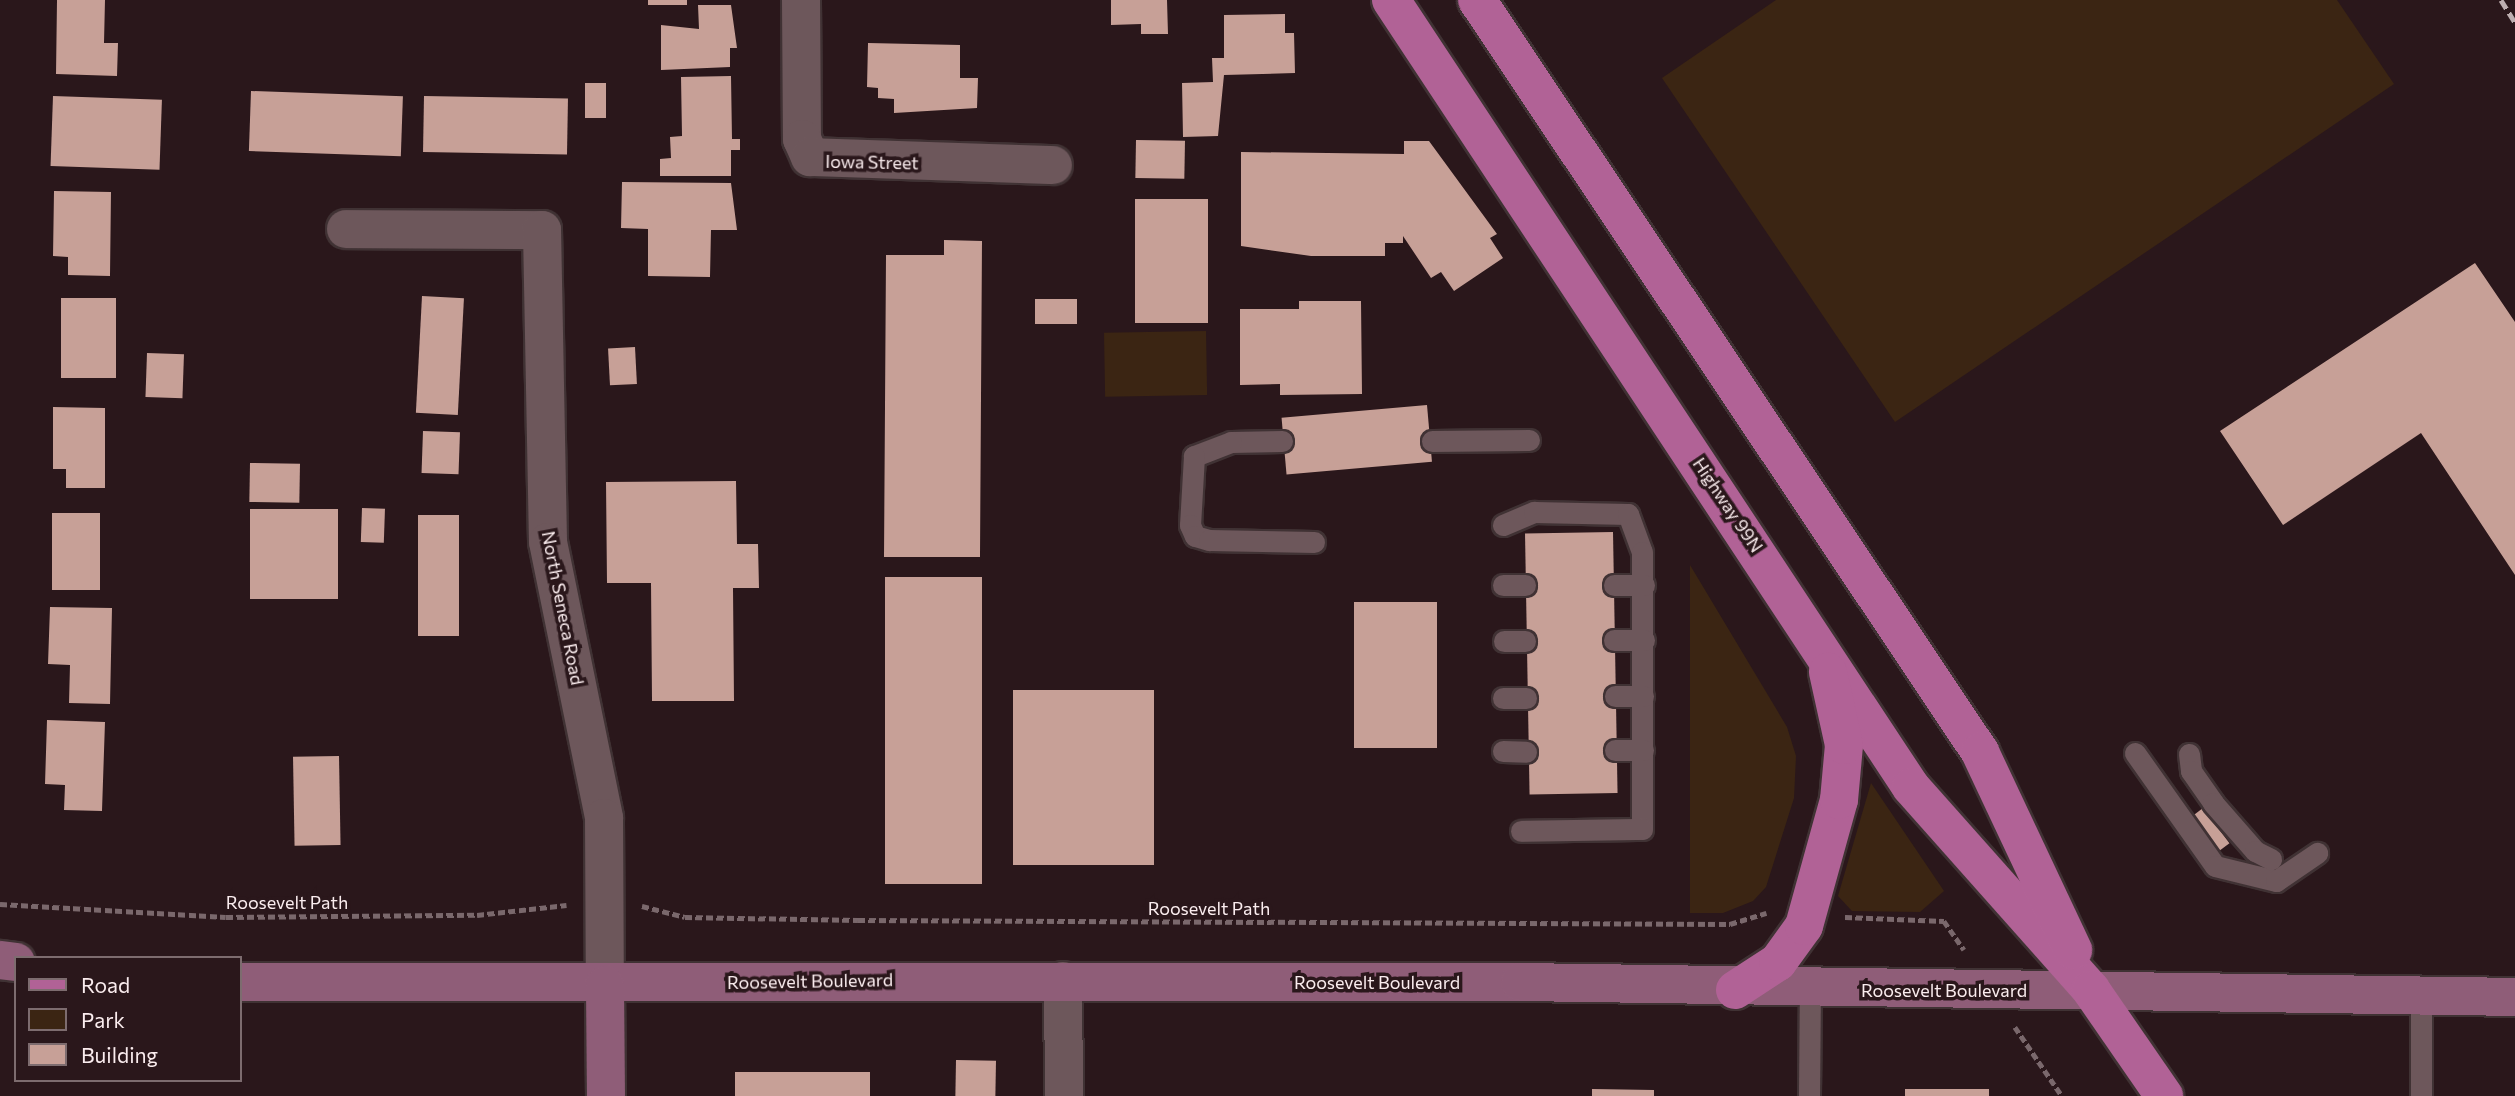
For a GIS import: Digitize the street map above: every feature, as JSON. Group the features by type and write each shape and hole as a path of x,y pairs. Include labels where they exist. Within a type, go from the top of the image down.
{"main road":[{"name":"Highway 99N","path":"1391,0 1822,646 1911,786 2091,990 2164,1096"},
{"name":"Highway 99N","path":"1477,0 1980,752 2091,990"},
{"path":"1735,990 1778,961 1804,926 1839,800 1844,745 1822,646"},
{"name":"Roosevelt Boulevard","path":"242,982 605,985 1063,981 1810,991 2091,990 2515,997"},
{"name":"North Seneca Road","path":"605,985 606,1096"}],"street":[{"name":"Iowa Street","path":"801,0 802,139 817,162 1053,165"},
{"name":"North Seneca Road","path":"346,229 542,230 548,542 604,818 605,985"},
{"path":"1063,981 1064,1096"}],"lane":[{"path":"1433,441 1530,440"},
{"path":"1282,442 1231,442 1194,456 1190,525 1209,540 1314,542"},
{"path":"1503,525 1534,512 1628,514 1642,552 1644,585 1642,829 1521,831"},
{"path":"1614,585 1644,585"},
{"path":"1614,640 1644,640"},
{"path":"1504,641 1525,641"},
{"path":"1615,696 1643,696"},
{"path":"1503,698 1526,698"},
{"path":"1615,750 1643,750"},
{"path":"1503,751 1526,752"},
{"path":"2135,753 2204,856 2230,874 2276,881 2317,853"},
{"path":"2189,754 2190,771 2213,803 2255,851 2271,859"},
{"path":"1809,1096 1810,991"},
{"path":"2421,996 2421,1096"}],"path":[{"name":"Roosevelt Path","path":"0,904 226,917 477,915 574,905"},
{"name":"Roosevelt Path","path":"640,906 685,917 858,920 1730,923 1754,913 1777,914"},
{"path":"1833,914 1944,921 1953,935"},
{"path":"2030,1049 2062,1096"}],"green space":[{"path":"1776,0 2337,0 2394,84 1895,422 1662,78"},
{"path":"1206,331 1207,395 1105,397 1104,333"},
{"path":"1690,565 1787,727 1796,756 1794,798 1766,887 1753,901 1723,913 1690,913"},
{"path":"1871,783 1944,891 1920,912 1852,911 1838,896"}],"building":[{"path":"57,0 105,0 104,43 118,43 117,76 56,74"},
{"path":"648,0 687,0 687,5 648,5"},
{"path":"1111,0 1167,0 1168,34 1141,34 1141,24 1111,25"},
{"path":"698,5 731,5 737,48 730,48 730,67 661,70 661,25 699,29"},
{"path":"1285,14 1285,33 1294,33 1295,73 1224,75 1218,136 1183,137 1182,83 1213,82 1212,58 1224,58 1224,15"},
{"path":"868,43 960,45 960,78 978,78 977,108 894,113 894,99 878,98 878,88 867,87"},
{"path":"731,76 732,139 740,139 740,150 731,150 731,176 660,176 660,159 671,158 670,137 682,136 681,77"},
{"path":"585,83 606,83 606,118 585,118"},
{"path":"251,91 403,96 401,156 249,151"},
{"path":"53,96 162,100 159,170 51,166"},
{"path":"424,96 568,99 567,155 423,152"},
{"path":"1136,140 1185,141 1184,179 1135,178"},
{"path":"1404,141 1429,141 1497,234 1490,238 1503,258 1454,291 1441,272 1431,278 1403,236 1403,243 1385,243 1385,256 1311,256 1241,246 1241,152 1404,154"},
{"path":"622,182 731,183 737,230 711,230 710,277 648,276 648,229 621,228"},
{"path":"54,191 111,192 110,276 68,275 68,257 53,256"},
{"path":"1135,199 1208,199 1208,323 1135,323"},
{"path":"944,240 982,241 980,557 884,557 886,255 944,255"},
{"path":"2475,263 2515,322 2515,575 2421,433 2283,525 2220,431"},
{"path":"422,296 464,298 458,415 416,413"},
{"path":"61,298 116,298 116,378 61,378"},
{"path":"1035,299 1077,299 1077,324 1035,324"},
{"path":"1299,301 1361,301 1362,394 1280,395 1280,384 1240,385 1240,309 1299,309"},
{"path":"635,347 637,384 610,385 608,348"},
{"path":"147,353 184,354 182,398 145,397"},
{"path":"1427,405 1432,462 1287,475 1282,418"},
{"path":"53,407 105,408 105,488 66,488 66,469 53,469"},
{"path":"423,431 460,432 459,474 422,473"},
{"path":"250,463 300,464 299,503 249,502"},
{"path":"736,481 737,544 758,544 759,588 733,588 734,701 652,701 651,583 607,583 606,482"},
{"path":"362,508 385,509 384,543 361,542"},
{"path":"250,509 338,509 338,599 250,599"},
{"path":"52,513 100,513 100,590 52,590"},
{"path":"418,515 459,515 459,636 418,636"},
{"path":"1613,532 1618,793 1530,794 1525,534"},
{"path":"885,577 982,577 982,884 885,884"},
{"path":"1354,602 1437,602 1437,748 1354,748"},
{"path":"50,607 112,608 110,704 69,703 70,665 48,664"},
{"path":"1013,690 1154,690 1154,865 1013,865"},
{"path":"47,720 105,722 102,811 64,810 65,785 45,784"},
{"path":"339,756 341,845 295,846 293,757"},
{"path":"2203,808 2229,843 2217,853 2190,818"},
{"path":"956,1060 996,1061 995,1096 955,1096"},
{"path":"735,1072 870,1072 870,1096 735,1096"},
{"path":"1592,1089 1654,1090 1654,1096 1592,1096"},
{"path":"1905,1089 1989,1089 1989,1096 1905,1096"}],"railway":[{"path":"2501,0 2515,22"}]}
